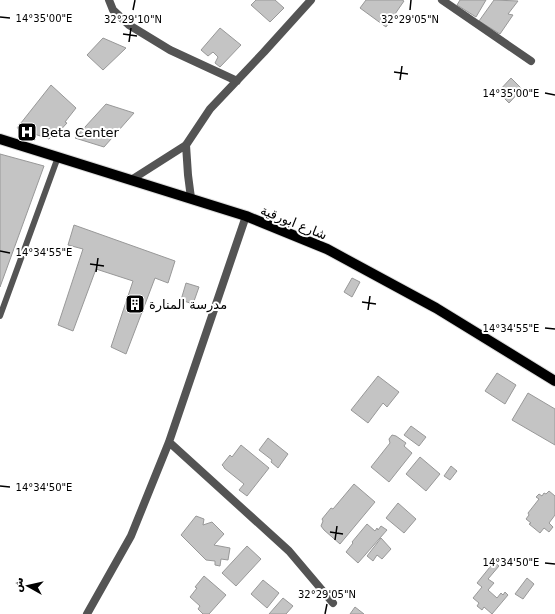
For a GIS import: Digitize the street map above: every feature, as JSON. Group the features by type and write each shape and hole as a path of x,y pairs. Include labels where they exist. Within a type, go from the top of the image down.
{"main road":[{"name":"شارع ابورقية","path":"0,139 246,216 327,249 436,308 555,380"}],"street":[{"path":"109,0 113,10 129,25 170,50 237,81"},
{"path":"131,180 186,145 210,109 311,0"},
{"path":"442,0 531,61"},
{"path":"186,145 191,198"},
{"path":"87,614 130,536 169,442 246,216"},
{"path":"169,442 289,551 333,603"}],"lane":[{"path":"0,316 58,157"}],"building":[{"path":"256,0 275,0 284,8 270,22 251,5"},
{"path":"366,0 404,1 386,27 360,8"},
{"path":"460,0 486,0 476,17 457,5"},
{"path":"494,0 518,1 508,14 513,15 500,34 479,21"},
{"path":"220,28 241,45 220,67 215,63 218,57 213,52 208,56 201,50"},
{"path":"103,38 126,48 103,70 87,55"},
{"path":"511,78 522,89 509,103 498,92"},
{"path":"51,85 76,108 65,122 67,123 55,136 53,135 49,139 17,128"},
{"path":"106,104 134,113 104,147 75,138"},
{"path":"0,154 44,166 0,287"},
{"name":"مدرسة المنارة","path":"74,225 175,261 168,283 155,278 126,354 111,347 133,281 96,269 73,331 58,325 83,249 68,245"},
{"path":"352,278 360,282 352,297 344,292"},
{"path":"186,283 199,287 193,304 181,300"},
{"path":"497,373 516,385 505,404 485,391"},
{"path":"378,376 399,392 387,407 383,403 368,423 351,410"},
{"path":"528,393 555,409 555,445 512,420"},
{"path":"411,426 426,437 419,446 404,435"},
{"path":"392,435 406,443 404,446 412,453 389,482 371,467 390,443 389,439"},
{"path":"268,438 288,454 278,468 271,462 272,460 259,450"},
{"path":"241,445 269,468 247,496 239,490 244,484 222,465 230,455 232,457"},
{"path":"420,457 440,474 426,491 406,474"},
{"path":"451,466 457,471 450,480 444,476"},
{"path":"354,484 375,502 340,544 321,526 323,521 322,519 331,508 333,509"},
{"path":"549,491 555,496 555,515 549,523 553,527 549,532 544,528 540,533 529,524 531,523 526,519 529,515 528,513 539,499 536,497 539,494 542,496 544,493 546,494"},
{"path":"398,503 416,519 404,533 386,518"},
{"path":"196,516 204,519 203,525 212,522 224,534 214,545 230,548 228,560 221,559 220,566 215,565 215,561 206,560 181,535"},
{"path":"367,524 375,531 381,526 387,530 358,563 346,552"},
{"path":"381,538 391,549 382,559 377,555 373,561 367,556"},
{"path":"247,546 261,559 236,586 222,573"},
{"path":"494,562 499,566 488,579 494,583 488,590 497,598 501,593 503,595 505,592 508,595 492,614 484,607 482,610 477,606 479,603 473,598 482,587 477,583"},
{"path":"204,576 226,595 209,614 203,614 198,609 200,606 190,597 197,588 195,587"},
{"path":"527,578 534,584 523,599 515,594"},
{"path":"263,580 279,593 267,608 251,594"},
{"path":"283,598 293,606 286,614 269,614"},
{"path":"355,607 364,614 350,614"}],"place":[{"name":"Beta Center","path":"27,132"},
{"name":"مدرسة المنارة","path":"135,304"}]}
